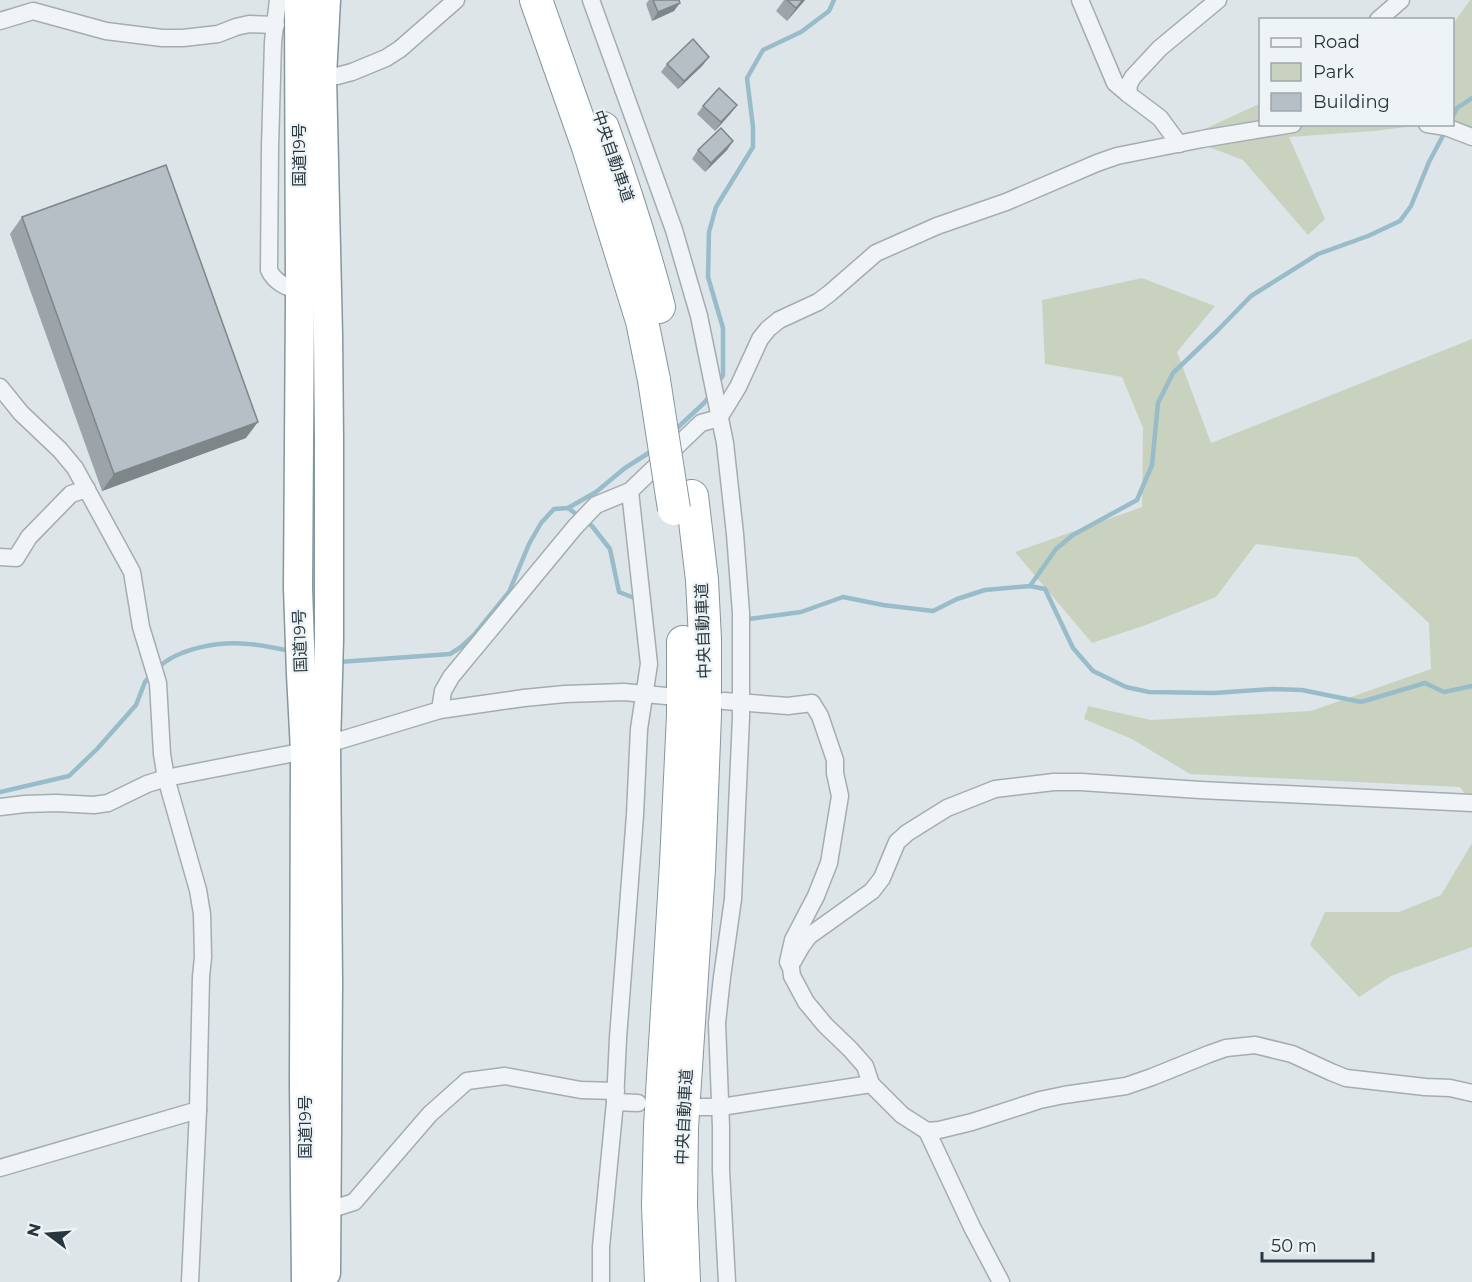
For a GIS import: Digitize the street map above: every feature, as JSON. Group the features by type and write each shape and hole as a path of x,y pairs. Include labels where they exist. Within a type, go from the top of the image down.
{"highway":[{"name":"国道19号","path":"299,0 298,588 300,639 314,675 327,994 326,1282"},
{"name":"国道19号","path":"314,675 329,639 328,335 322,76 326,0"},
{"name":"中央自動車道","path":"536,0 588,147 642,321 665,379"},
{"name":"中央自動車道","path":"557,0 644,250 683,502 702,580 705,715 699,869 682,1128 681,1204 684,1282"},
{"name":"中央自動車道","path":"661,1282 658,1206 660,1126 676,863 682,715 683,502"},
{"name":"国道19号","path":"306,1282 304,1098 316,748"}],"street":[{"path":"278,0 273,42 269,270 273,278 300,292"},
{"path":"322,76 337,76 352,72 386,58 400,49 456,0"},
{"path":"591,0 674,230 699,316 725,443 735,534 741,613 732,702 739,785 733,899 717,1023 727,1282"},
{"path":"1080,0 1115,82 1160,118 1179,144"},
{"path":"1128,94 1133,76 1160,48 1218,0"},
{"path":"1380,18 1401,0"},
{"path":"0,21 33,11 106,31 173,38 218,34 249,24 276,25"},
{"path":"440,710 443,691 451,677 575,527 596,505 630,491 701,423 718,412 738,387 760,339 778,320 818,302 876,253 937,226 1006,202 1097,163 1143,150 1279,126"},
{"path":"1440,126 1472,137"},
{"path":"0,387 21,413 68,458 132,572 141,627 158,683 162,754 166,778 198,891 202,914 203,957 190,1282"},
{"path":"0,557 16,558 29,537 71,494 87,489"},
{"path":"601,1282 639,729 649,664 630,491"},
{"path":"0,807 25,804 94,805 108,803 147,784 166,778 316,748 440,710 565,694 624,692 666,696"},
{"path":"732,702 788,706 812,703 820,716 835,760 840,796 829,863 816,896 793,940 788,962 792,976 806,1002 865,1066 871,1084 902,1115 927,1131 972,1227 1001,1282"},
{"path":"791,968 795,957 810,936 872,891 882,878 897,842 907,833 947,808 996,789 1054,782 1081,782 1472,803"},
{"path":"927,1131 972,1122 1040,1100 1126,1086 1226,1048 1255,1045 1292,1054 1346,1078 1425,1088 1450,1088 1472,1093"},
{"path":"326,1211 354,1202 430,1114 467,1081 505,1076 615,1096 638,1103"},
{"path":"697,1107 721,1107 871,1084"},
{"path":"0,1168 198,1110"}],"green space":[{"path":"1472,0 1472,136 1454,125 1454,23"},
{"path":"1259,104 1259,126 1415,126 1289,137 1325,219 1308,235 1243,160 1185,138"},
{"path":"1142,278 1215,306 1177,352 1211,443 1472,339 1472,803 1460,787 1190,774 1132,739 1084,719 1088,706 1151,720 1311,711 1431,669 1429,623 1357,557 1256,544 1216,597 1146,625 1092,643 1015,552 1142,507 1143,428 1122,377 1045,364 1042,300"},
{"path":"1472,843 1472,947 1391,976 1359,997 1310,945 1325,912 1399,912 1441,895"}],"building":[{"path":"653,0 679,0 680,3 658,12"},
{"path":"787,0 803,0 796,8"},
{"path":"693,39 709,57 684,81 667,64"},
{"path":"719,88 737,105 721,122 703,106"},
{"path":"721,128 733,141 711,163 698,150"},
{"path":"166,165 258,422 114,474 22,217"}],"waterway":[{"path":"718,383 723,375 723,328 708,277 709,232 716,207 753,147 747,78 763,50 801,32 829,11 834,0"},
{"path":"1454,114 1457,108 1472,98"},
{"path":"1030,586 1056,549 1073,535 1137,500 1152,465 1158,403 1173,373 1251,296 1318,254 1368,236 1400,221 1411,206 1429,162 1446,130"},
{"path":"674,431 710,395"},
{"path":"339,662 450,654 461,647 474,635 509,592 529,544 541,523 554,509 568,508 596,492 654,448"},
{"path":"568,508 592,526 610,549 619,592 637,599"},
{"path":"749,619 801,612 843,597 933,611 957,599 985,590 1030,586 1045,589 1073,648 1093,671 1126,687 1149,692 1214,693 1272,689 1302,690 1361,702 1425,683 1444,692 1472,686"},
{"path":"158,668 177,655 212,645 237,643 290,651"},
{"path":"0,792 69,776 97,749 136,705 145,682 152,674"}]}
